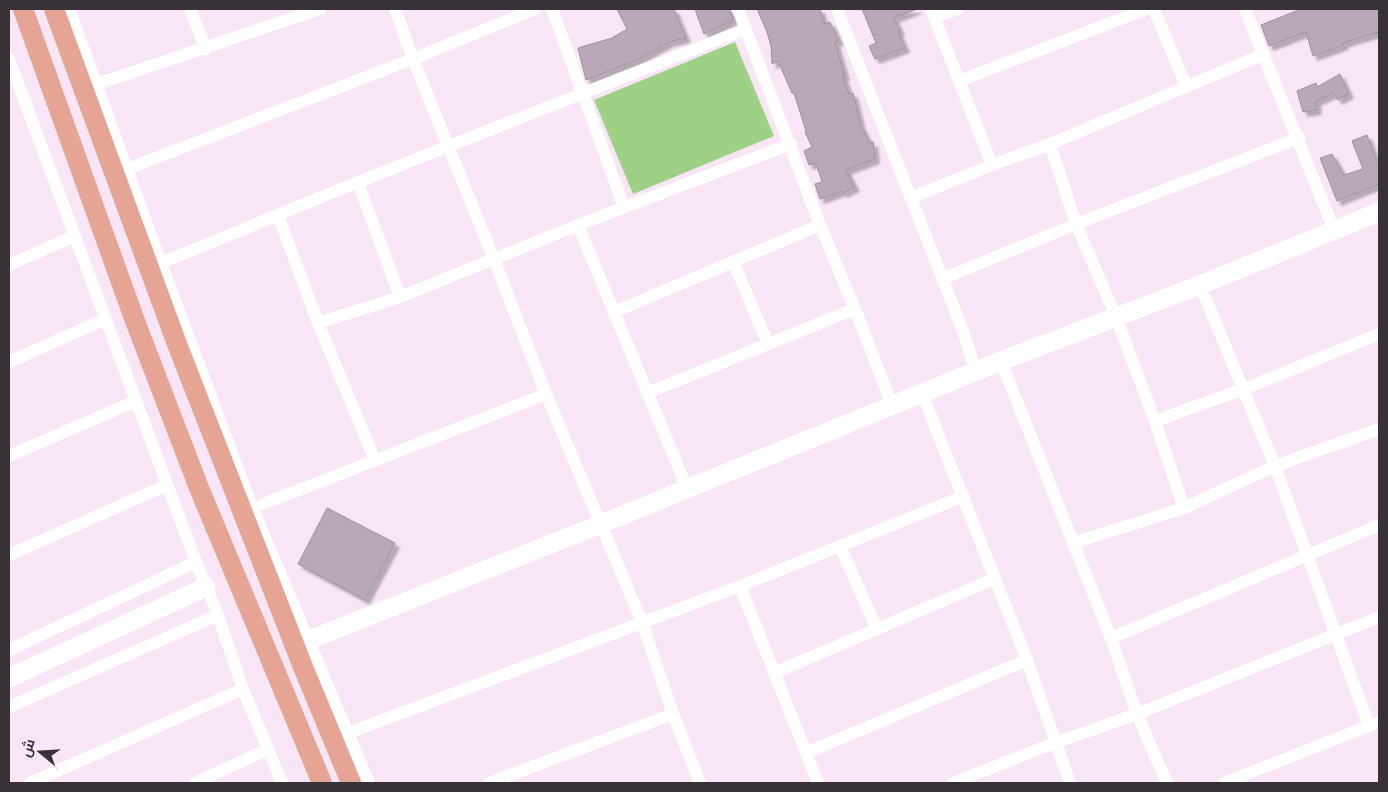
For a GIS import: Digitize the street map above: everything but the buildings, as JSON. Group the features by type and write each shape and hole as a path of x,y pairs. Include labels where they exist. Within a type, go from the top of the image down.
{"main road":[{"path":"23,9 136,321 203,497 322,783"},
{"path":"54,9 164,308 183,340 347,746 351,783"},
{"path":"136,321 164,308"}],"street":[{"path":"69,9 161,263 183,340 309,640 347,746 369,783"},
{"path":"190,9 206,49"},
{"path":"97,84 206,49 292,13 320,9"},
{"path":"395,9 546,394 642,622 673,714 700,783"},
{"path":"127,169 413,59 534,9"},
{"path":"552,9 624,207"},
{"path":"738,9 820,225 892,405"},
{"path":"837,9 963,331 976,372"},
{"path":"958,9 932,13 992,165"},
{"path":"959,81 1147,9"},
{"path":"1154,9 1186,86"},
{"path":"1246,9 1299,138 1334,230"},
{"path":"161,263 358,182 746,29"},
{"path":"910,198 1050,144 1264,54"},
{"path":"9,60 167,485 218,615 243,689 282,783"},
{"path":"942,279 1076,224 1299,138"},
{"path":"318,323 400,297 578,225 790,144"},
{"path":"1050,144 1076,224 1116,317 1155,421 1184,508"},
{"path":"358,182 400,297"},
{"path":"309,640 1001,361 1200,285 1379,212"},
{"path":"278,215 318,323 374,460"},
{"path":"578,225 687,488"},
{"path":"614,312 820,225"},
{"path":"9,265 74,236"},
{"path":"733,261 768,344"},
{"path":"1200,285 1275,466 1336,635 1374,724 1224,783"},
{"path":"647,393 855,309"},
{"path":"9,362 105,319"},
{"path":"1155,421 1244,389 1379,334"},
{"path":"1001,361 1111,638 1137,714 1167,783"},
{"path":"922,393 964,496 994,579 1028,660 1070,783"},
{"path":"263,504 546,394"},
{"path":"9,456 136,401"},
{"path":"1073,543 1184,508 1275,466 1379,429"},
{"path":"9,555 167,485"},
{"path":"347,746 642,622 740,586 964,496"},
{"path":"1111,638 1306,554 1379,525"},
{"path":"840,546 877,629"},
{"path":"9,650 196,562"},
{"path":"774,673 994,579"},
{"path":"740,586 818,783"},
{"path":"9,678 206,587"},
{"path":"9,707 218,615"},
{"path":"953,783 1056,742 1137,714 1379,617"},
{"path":"806,753 1028,660"},
{"path":"30,783 243,689"},
{"path":"489,783 673,714"},
{"path":"195,783 268,749"}],"green space":[{"path":"735,42 774,136 633,194 594,100"}]}
